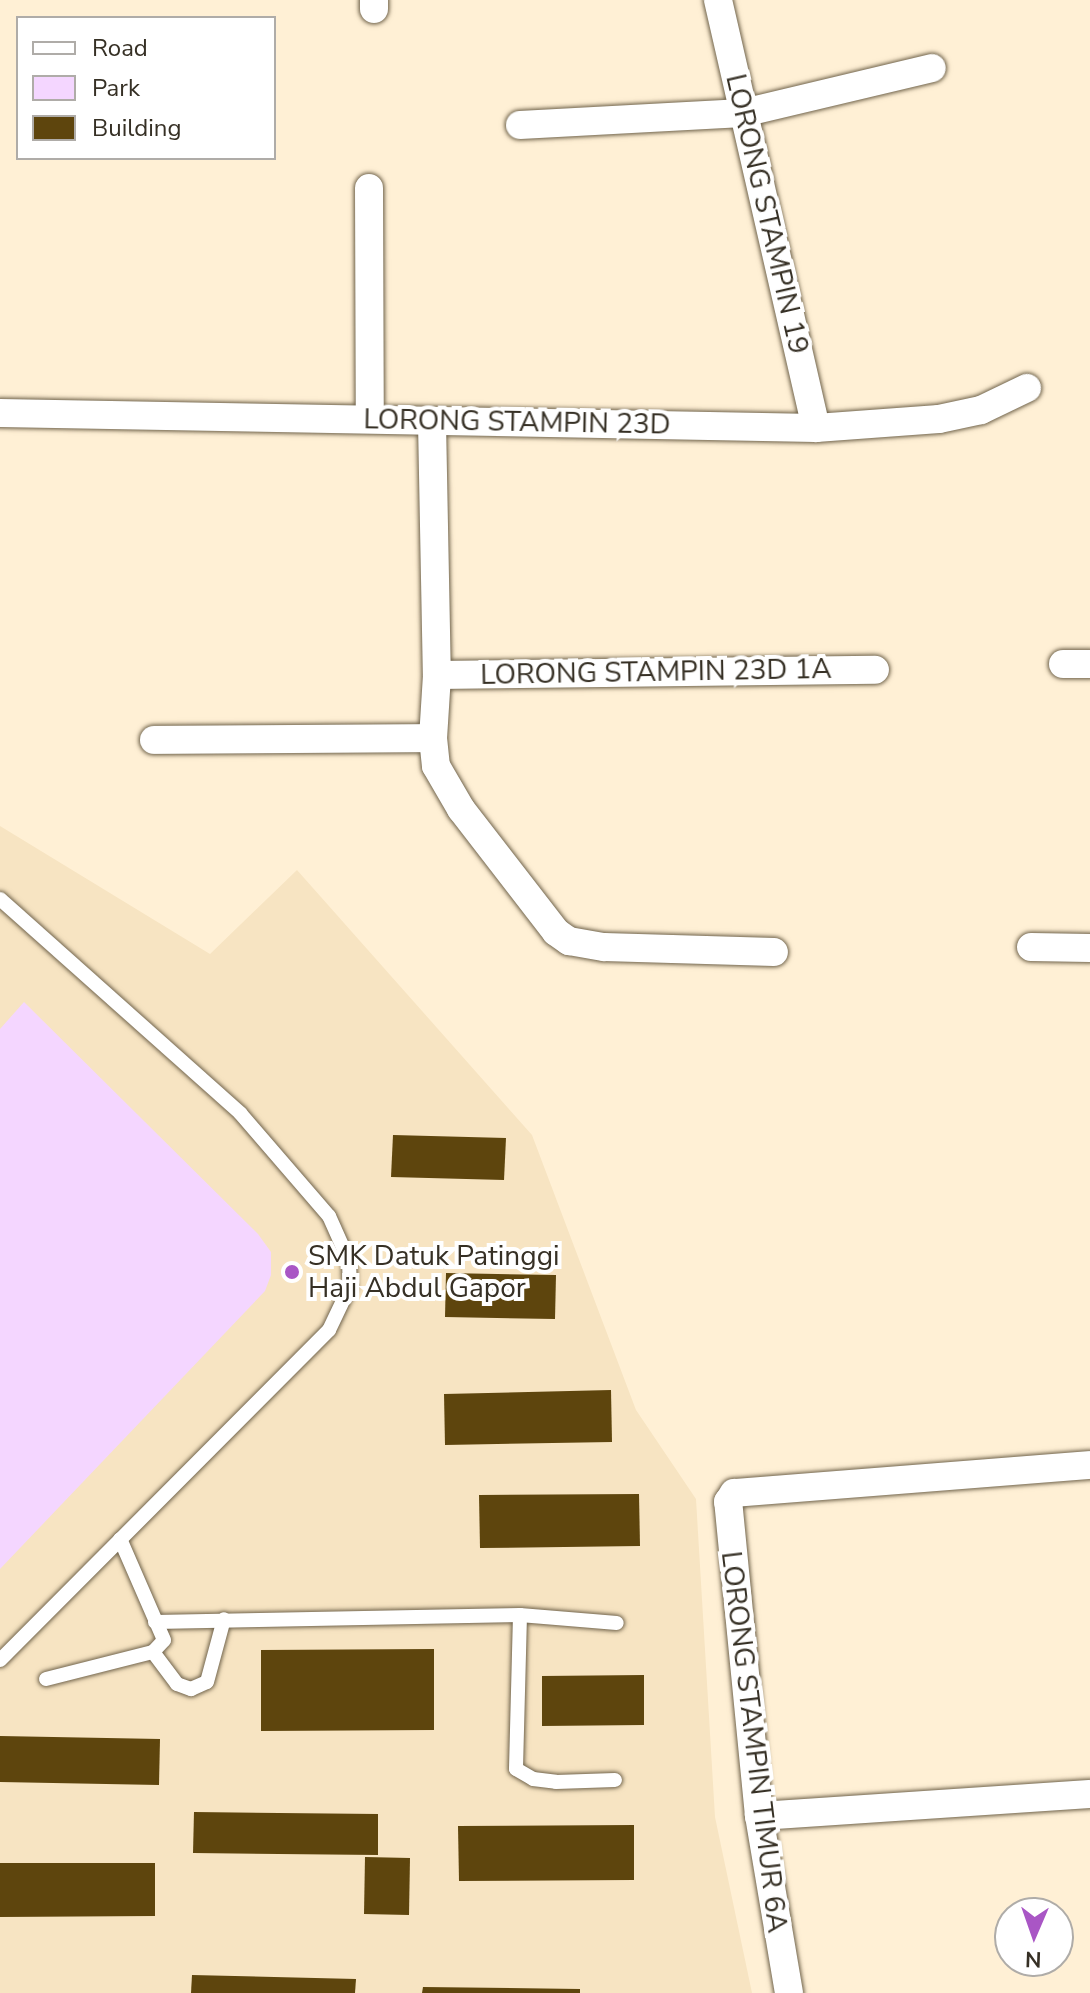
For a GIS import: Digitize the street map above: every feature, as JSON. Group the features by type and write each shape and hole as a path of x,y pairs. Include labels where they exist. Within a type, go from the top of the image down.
{"street":[{"name":"LORONG STAMPIN 19","path":"718,0 816,428"},
{"path":"520,125 743,113 932,68"},
{"path":"369,188 370,419"},
{"name":"LORONG STAMPIN 23D","path":"0,413 816,428 939,419 981,410 1027,388"},
{"path":"432,422 437,675 433,738 436,766 461,809 556,932 569,941 774,952"},
{"name":"LORONG STAMPIN 23D 1A","path":"437,675 875,670"},
{"path":"154,740 433,738"},
{"path":"1031,947 1090,948"},
{"name":"LORONG STAMPIN TIMUR 6A","path":"789,1993 759,1816 725,1512 734,1493 1090,1465"},
{"path":"759,1816 1090,1794"}],"lane":[{"path":"0,899 240,1113 329,1216 349,1261 345,1305 329,1330 0,1660"},
{"path":"46,1679 153,1652 164,1640 120,1539"},
{"path":"155,1622 520,1615 617,1623"},
{"path":"520,1615 516,1769 533,1779 556,1782 615,1780"},
{"path":"153,1652 177,1684 191,1689 207,1682 224,1619"}],"shaded area":[{"name":"SMK Datuk Patinggi Haji Abdul Gapor","path":"0,826 210,954 297,870 532,1135 636,1410 696,1499 715,1817 752,1993 0,1993"}],"green space":[{"path":"24,1002 258,1234 271,1252 271,1275 265,1291 0,1569 0,1029"}],"building":[{"path":"393,1135 506,1138 504,1180 391,1177"},
{"path":"446,1273 556,1275 555,1319 445,1317"},
{"path":"611,1390 612,1442 445,1445 444,1394"},
{"path":"639,1494 640,1546 480,1548 479,1495"},
{"path":"434,1649 434,1730 261,1731 261,1650"},
{"path":"644,1675 644,1725 542,1726 542,1676"},
{"path":"0,1736 160,1739 159,1785 0,1782"},
{"path":"194,1812 378,1814 378,1855 193,1853"},
{"path":"634,1825 634,1880 459,1881 458,1826"},
{"path":"365,1857 410,1858 409,1915 364,1914"},
{"path":"0,1863 155,1863 155,1916 0,1917"},
{"path":"192,1975 356,1979 355,1993 191,1993"},
{"path":"423,1987 580,1989 580,1993 422,1993"}],"place":[{"name":"SMK Datuk Patinggi Haji Abdul Gapor","path":"292,1272"}]}
